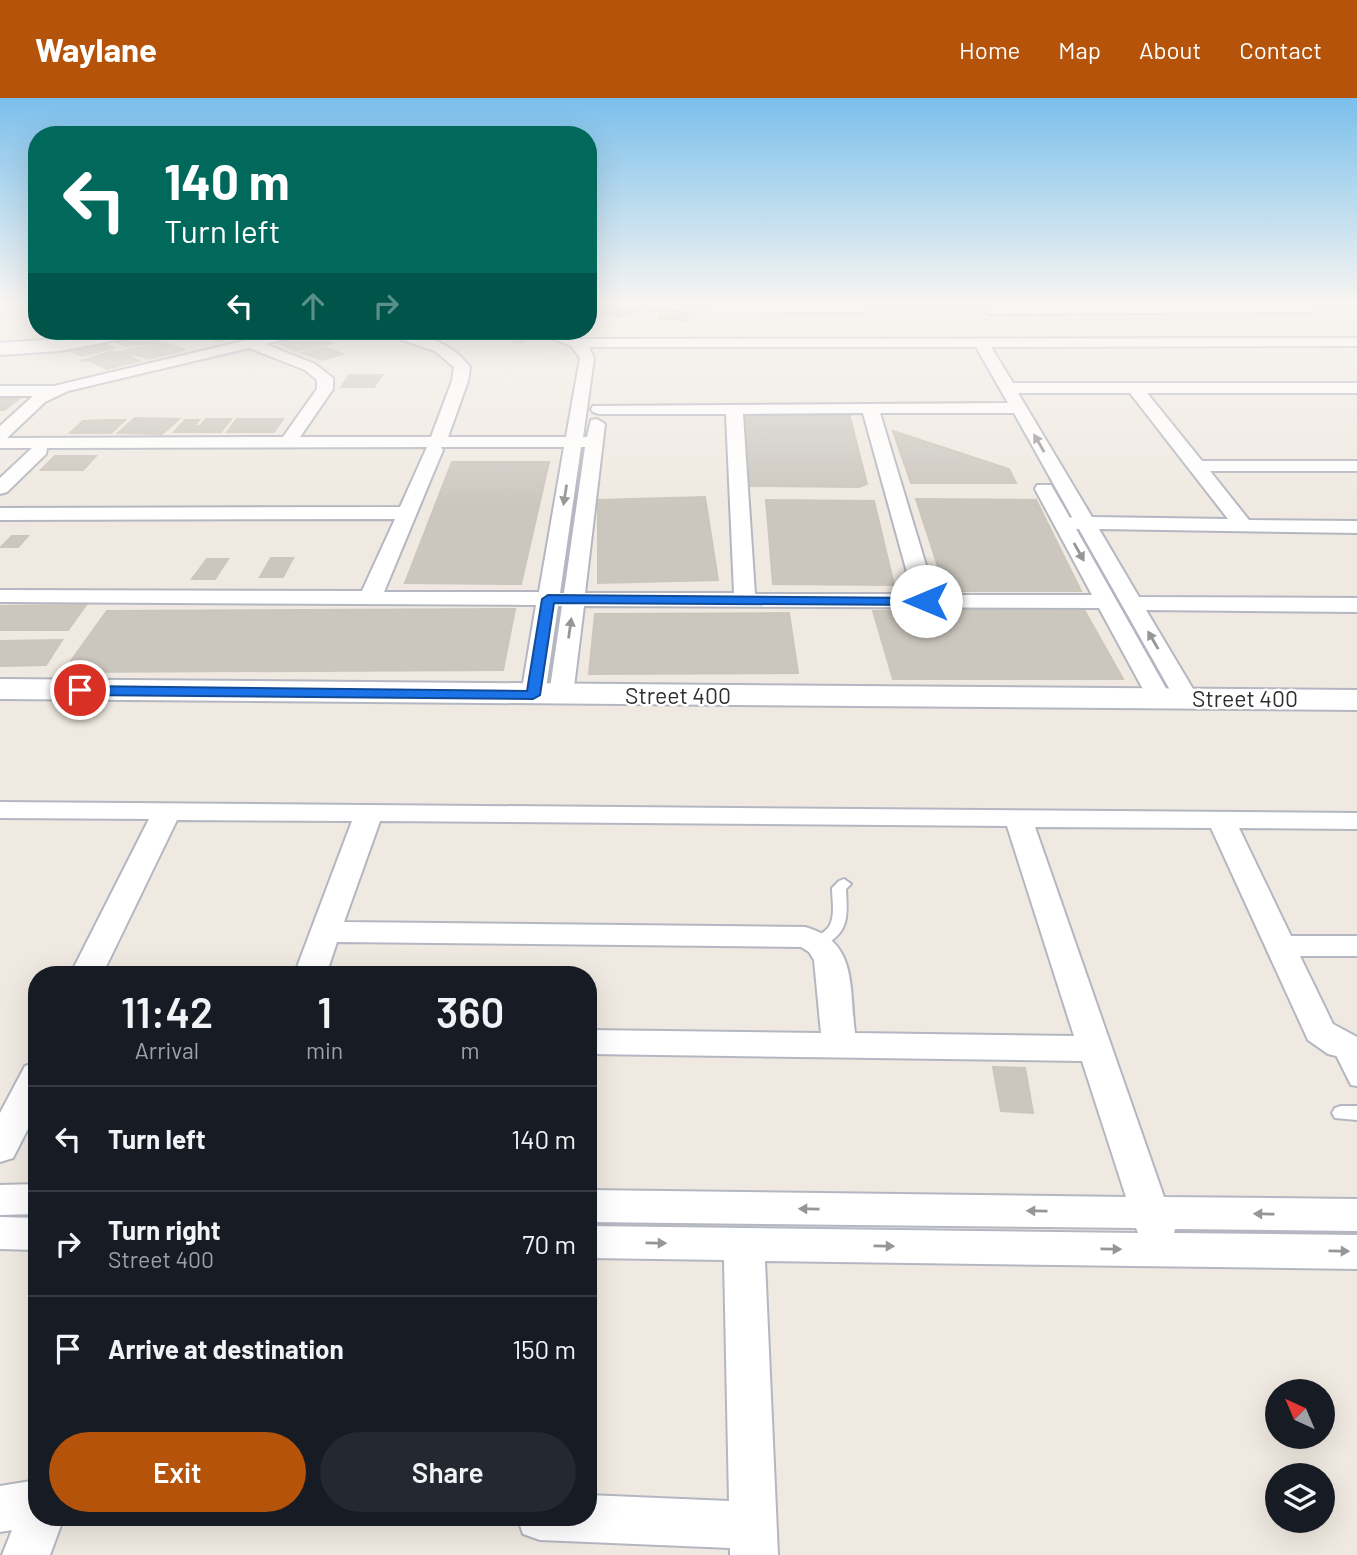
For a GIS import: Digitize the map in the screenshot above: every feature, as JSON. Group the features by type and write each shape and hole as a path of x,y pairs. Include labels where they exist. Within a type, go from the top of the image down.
{"street":[{"path":"0,391 54,391 139,370"},
{"path":"288,442 325,389 326,381 317,370"},
{"path":"370,598 436,446 462,370"},
{"path":"551,702 548,599 586,370"},
{"path":"988,370 1009,408 1063,523 1107,602 1174,699"},
{"path":"994,370 1008,388 1009,408 1086,523 1132,603 1174,699"},
{"path":"1008,388 1357,387"},
{"path":"1135,388 1243,525"},
{"path":"0,435 39,399 54,391"},
{"path":"551,702 574,599 600,402 734,408 1009,408"},
{"path":"734,408 745,600"},
{"path":"870,408 926,601"},
{"path":"0,443 288,442 436,446"},
{"path":"0,450 594,446"},
{"path":"0,488 40,450"},
{"path":"1196,466 1357,466"},
{"path":"0,513 407,513"},
{"path":"1063,523 1357,527"},
{"path":"0,596 1107,602"},
{"path":"1132,603 1357,605"},
{"name":"Street 400","path":"0,690 1357,718"},
{"name":"Street 400","path":"0,711 551,702 1357,700"},
{"path":"0,810 1357,821"},
{"path":"90,966 167,811"},
{"path":"313,966 369,813"},
{"path":"1018,818 1162,1249"},
{"path":"1222,820 1320,1032 1348,1047"},
{"path":"326,932 790,936 818,942 827,950 830,960 839,1046"},
{"path":"1280,946 1357,946"},
{"path":"597,1042 1096,1049"},
{"path":"0,1148 28,1093"},
{"path":"0,1200 28,1199"},
{"path":"597,1206 1357,1215"},
{"path":"0,1233 28,1234"},
{"path":"597,1242 1357,1252"},
{"path":"597,1523 753,1540 744,1245"},
{"path":"0,1509 28,1504"},
{"path":"26,1555 37,1526"}],"lane":[{"path":"818,942 835,932 839,925 839,888 844,884"},
{"path":"1348,1047 1357,1080"}],"building":[{"path":"349,375 382,375 374,387 341,387"},
{"path":"0,398 19,399 0,410"},
{"path":"743,414 849,414 867,484 859,487 749,486"},
{"path":"135,418 179,419 162,434 118,433"},
{"path":"206,419 231,419 221,432 174,432 185,420 199,420 194,426 200,426"},
{"path":"237,419 283,419 274,432 227,432"},
{"path":"125,420 111,433 70,433 83,421"},
{"path":"893,431 1009,469 1016,483 911,483"},
{"path":"55,456 96,456 83,470 41,470"},
{"path":"452,462 549,462 521,584 405,583"},
{"path":"705,497 718,580 598,583 598,500"},
{"path":"916,499 1036,500 1081,591 946,591"},
{"path":"766,500 874,501 894,585 773,584"},
{"path":"12,536 28,536 18,547 1,547"},
{"path":"271,558 293,558 283,577 260,577"},
{"path":"207,559 228,559 215,579 192,579"},
{"path":"86,605 68,630 0,630 0,606"},
{"path":"1083,608 1123,679 893,679 873,611"},
{"path":"515,609 503,670 63,672 107,611"},
{"path":"789,613 798,673 589,674 595,614"},
{"path":"62,640 46,665 0,666 0,641"},
{"path":"993,1067 1025,1068 1033,1113 1001,1111"}],"route":[{"path":"80,690 533,695 548,599 926,601"}]}
